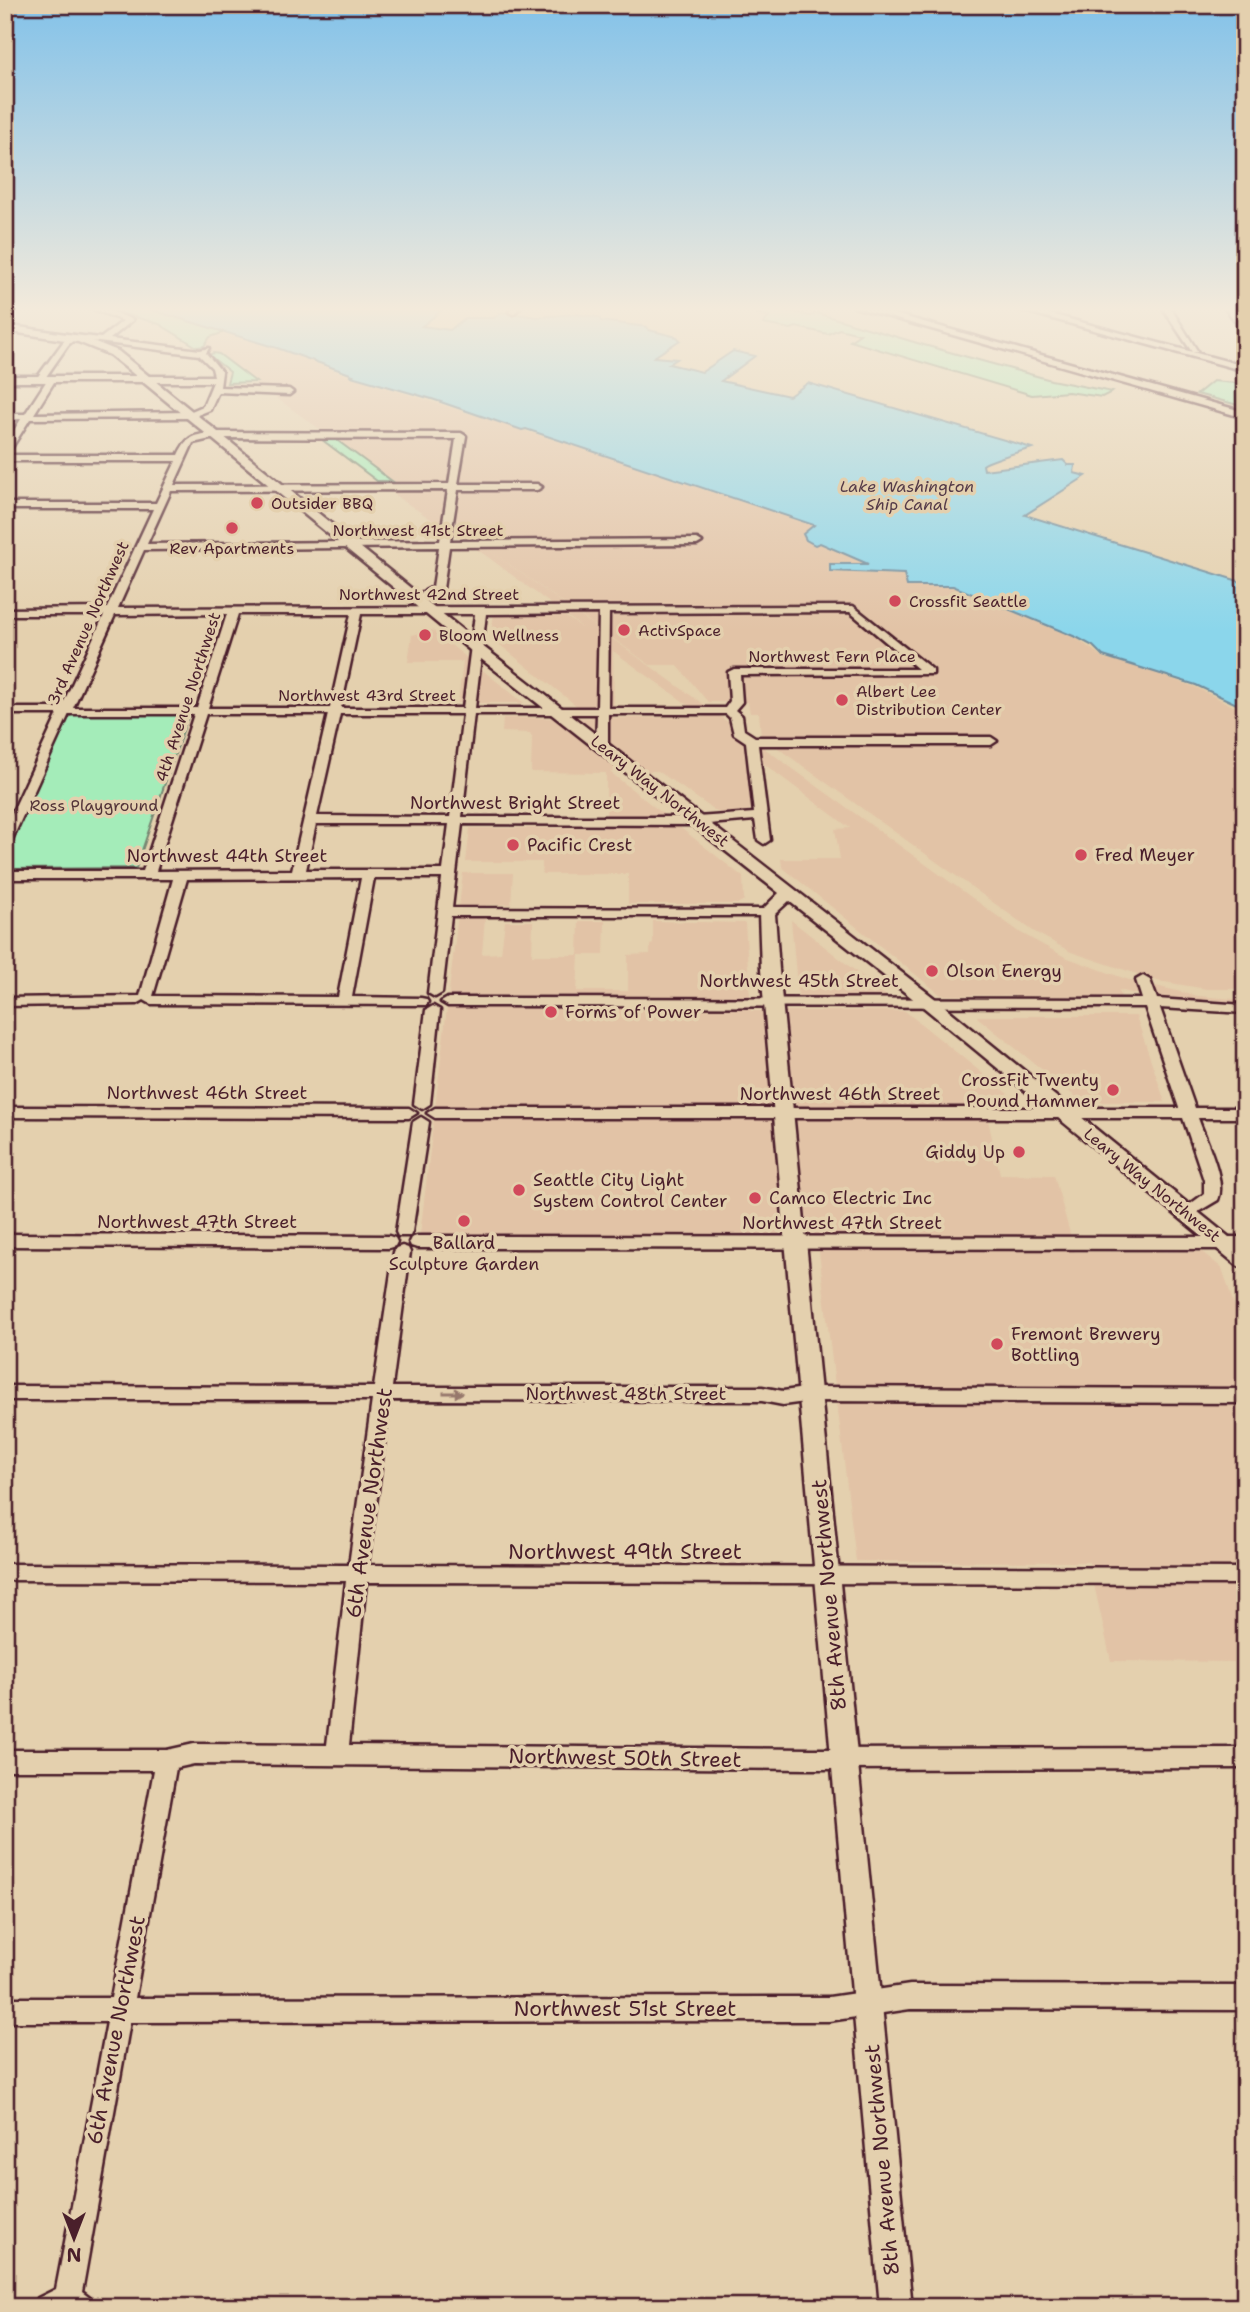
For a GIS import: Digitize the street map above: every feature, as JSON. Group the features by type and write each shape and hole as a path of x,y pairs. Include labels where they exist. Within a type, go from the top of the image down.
{"main road":[{"name":"Leary Way Northwest","path":"190,415 418,598 476,648 559,710 696,821 928,1001 1186,1213 1234,1243 1245,1261"},
{"path":"767,912 789,893"},
{"name":"8th Avenue Northwest","path":"767,912 782,1113 812,1394 896,2307"}],"street":[{"path":"5,417 190,415"},
{"path":"5,452 28,417"},
{"path":"215,435 461,436 438,589 418,598"},
{"name":"3rd Avenue Northwest","path":"5,841 189,442 195,438 215,435"},
{"path":"5,458 181,458"},
{"path":"167,488 537,487"},
{"path":"5,506 159,506"},
{"name":"Northwest 41st Street","path":"139,547 698,542"},
{"path":"5,1002 145,999 344,1001 427,1006 425,995 442,997 445,912 481,609"},
{"path":"602,745 604,609"},
{"name":"Northwest 42nd Street","path":"5,612 853,609 929,671"},
{"name":"4th Avenue Northwest","path":"148,875 234,610"},
{"path":"298,875 357,610"},
{"name":"Northwest Fern Place","path":"728,710 736,702 734,672 929,671"},
{"path":"728,710 736,716 738,731 752,741 991,741"},
{"name":"Northwest 43rd Street","path":"5,711 728,710"},
{"path":"752,741 765,846"},
{"name":"Northwest Bright Street","path":"310,820 696,821 761,816"},
{"path":"344,1001 368,874"},
{"name":"Northwest 44th Street","path":"5,875 449,874"},
{"path":"145,999 181,875"},
{"path":"445,912 767,912"},
{"path":"1143,980 1190,1114 1213,1191 1209,1200 1186,1213"},
{"name":"Northwest 45th Street","path":"442,997 1151,1003 1245,1009"},
{"name":"Northwest 45th Street","path":"1151,1003 1184,998 1245,998"},
{"name":"6th Avenue Northwest","path":"337,1755 358,1574 422,1113 427,1006"},
{"name":"Northwest 46th Street","path":"5,1112 1245,1113"},
{"name":"Northwest 47th Street","path":"5,1240 1234,1243"},
{"name":"Northwest 48th Street","path":"5,1393 762,1394 775,1398 812,1394 1245,1396"},
{"name":"Northwest 49th Street","path":"5,1573 1245,1576"},
{"name":"Northwest 50th Street","path":"5,1760 167,1760 194,1754 1245,1758"},
{"name":"6th Avenue Northwest","path":"65,2304 167,1760"},
{"name":"Northwest 51st Street","path":"5,2010 829,2009 910,1997 1245,1998"}],"shaded area":[{"path":"300,415 474,415 684,480 681,482 815,526 815,545 820,544 866,563 829,563 828,572 903,575 907,587 954,587 1077,639 1105,659 1117,660 1195,687 1245,712 1245,989 1207,989 1158,981 1071,952 1033,931 761,736 759,713 750,713 748,702 708,702 677,665 650,665 475,540 1021,933 1065,957 1126,979 1198,996 1245,1000 1245,1006 1172,1003 1119,990 1121,997 941,995 782,867 781,859 840,859 835,829 850,828 744,749 752,808 744,813 720,814 658,771 610,772 743,877 744,900 737,904 628,904 628,874 542,874 542,862 466,862 470,828 606,828 606,773 531,772 530,733 502,732 503,718 592,718 490,637 494,615 563,615 583,628 488,557 399,498 368,474 381,473","holes":["613,651 705,717 614,718"]},
{"path":"432,630 524,703 458,703 463,662 408,662 412,635"},
{"path":"463,873 513,873 511,904 486,905 482,954 501,953 505,921 533,921 532,955 578,955 579,921 605,921 604,955 579,955 577,991 628,991 628,955 650,954 653,921 745,923 751,1011 905,1011 1018,1102 984,1102 1000,1174 1054,1175 1075,1252 1202,1252 1222,1268 1245,1338 1245,1662 1111,1661 1089,1562 856,1561 817,1235 420,1235"},
{"path":"791,920 849,966 888,997 798,997"},
{"path":"978,1016 1136,1016 1165,1102 1082,1102"}],"green space":[{"path":"334,438 392,481 377,481 321,439"},
{"name":"Ross Playground","path":"189,713 136,868 5,869 5,858 69,714"}],"water":[{"name":"Lake Washington Ship Canal","path":"478,415 918,415 1032,448 986,463 983,465 984,470 1063,460 1068,465 1075,465 1074,473 1086,476 1025,515 1245,583 1245,708 1196,685 1103,656 1093,646 1078,638 953,586 907,586 904,574 830,571 830,564 868,564 820,543 815,545 806,540 803,534 814,525 526,429"}],"place":[{"name":"Outsider BBQ","path":"257,503"},
{"name":"Rev Apartments","path":"232,528"},
{"name":"Crossfit Seattle","path":"895,601"},
{"name":"ActivSpace","path":"624,630"},
{"name":"Bloom Wellness","path":"425,635"},
{"name":"Albert Lee Distribution Center","path":"842,700"},
{"name":"Pacific Crest","path":"513,845"},
{"name":"Fred Meyer","path":"1081,855"},
{"name":"Olson Energy","path":"932,971"},
{"name":"Forms of Power","path":"551,1012"},
{"name":"CrossFit Twenty Pound Hammer","path":"1113,1090"},
{"name":"Giddy Up","path":"1019,1152"},
{"name":"Seattle City Light System Control Center","path":"519,1190"},
{"name":"Camco Electric Inc","path":"755,1198"},
{"name":"Ballard Sculpture Garden","path":"464,1221"},
{"name":"Fremont Brewery Bottling","path":"997,1344"}]}
